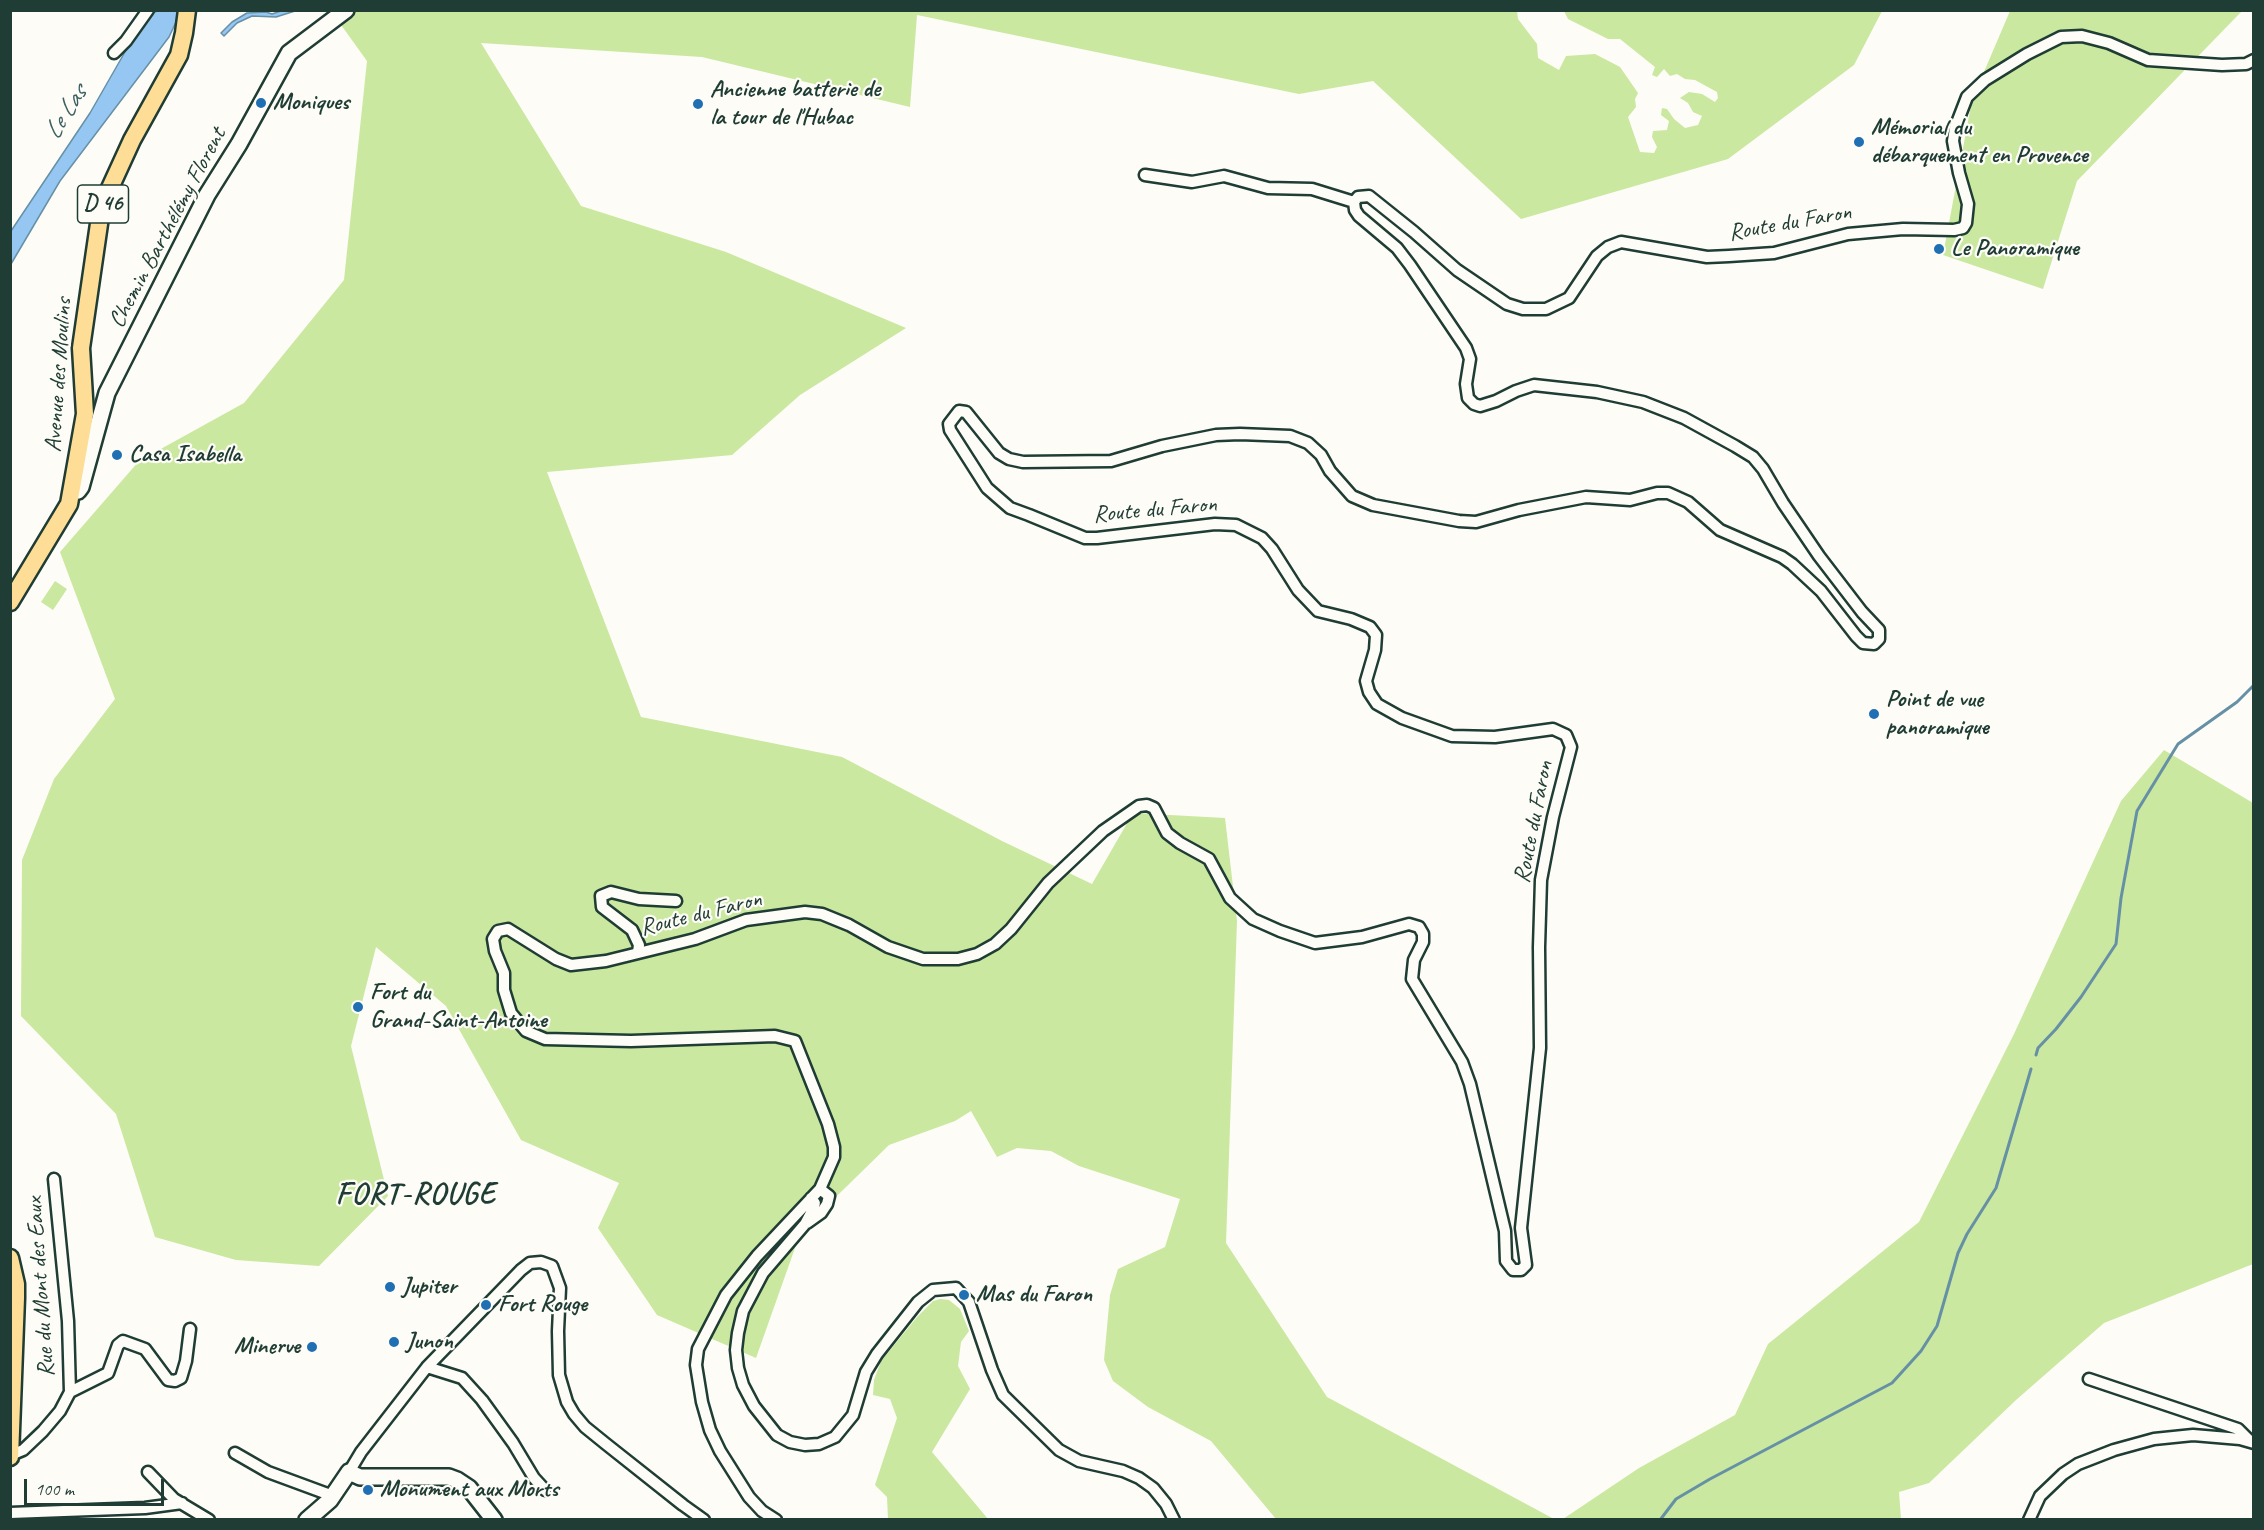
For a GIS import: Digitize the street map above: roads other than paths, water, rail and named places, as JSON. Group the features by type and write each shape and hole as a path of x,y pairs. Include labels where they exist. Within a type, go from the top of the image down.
{"main road":[{"name":"Avenue des Moulins","path":"10,602 63,516 72,492 85,414 81,348 100,217 105,199 132,140 179,56 187,10"},
{"path":"10,1258 16,1284 11,1456"}],"street":[{"path":"114,53 126,41 148,10"},
{"name":"Chemin Barthélémy Florent","path":"72,492 78,491 81,487 107,393 207,195 239,144 289,53 346,10"},
{"name":"Route du Faron","path":"820,1189 831,1167 834,1147 828,1124 795,1041 775,1036 643,1041 545,1039 526,1031 511,1013 504,990 504,973 493,939 498,931 507,929 556,959 571,965 606,961 695,939 746,920 805,912 822,914 849,925 888,947 924,959 958,959 977,954 994,944 1011,929 1048,883 1103,831 1139,806 1147,805 1154,808 1167,833 1209,859 1230,898 1253,919 1315,943 1362,937 1409,924 1419,927 1423,942 1414,960 1412,979 1462,1062 1478,1116 1505,1231 1506,1261 1513,1270 1525,1268 1525,1247 1521,1228 1540,1048 1541,880 1553,817 1571,747 1566,735 1553,729 1495,737 1452,736 1402,718 1377,704 1369,692 1366,681 1375,650 1376,635 1370,627 1351,618 1318,610 1298,590 1272,549 1262,538 1236,525 1215,524 1085,538 1010,508 998,500 987,488 950,430 949,424 952,417 959,411 966,412 999,453 1009,459 1023,462 1111,460 1215,435 1290,436 1308,442 1321,455 1330,471 1352,496 1373,505 1460,521 1476,522 1519,510 1586,497 1630,500 1657,493 1668,493 1688,502 1720,530 1782,557 1792,564 1821,591 1863,643 1874,644 1880,634 1873,622 1862,612 1819,556 1763,469 1753,457 1735,446 1684,418 1643,402 1597,392 1534,385 1496,401 1480,406 1474,404 1468,398 1466,384 1470,359 1466,348 1410,264 1383,235 1359,216 1354,202 1358,197 1369,196 1457,270 1507,304 1529,309 1546,309 1569,298 1597,256 1608,247 1621,243 1707,256 1729,256 1774,253 1848,234 1903,228 1954,230 1963,228 1968,217 1968,204 1956,164 1953,141 1955,128 1967,97 1985,80 2027,54 2061,37 2082,36 2109,43 2148,60 2222,65 2246,64 2253,60"},
{"path":"1145,175 1192,182 1224,176 1268,188 1312,189 1354,202"},
{"path":"638,952 639,945 632,930 602,907 601,896 611,892 639,899 676,901"},
{"name":"Rue du Mont des Eaux","path":"54,1179 67,1311 70,1392"},
{"path":"776,1520 762,1511 749,1497 720,1451 710,1430 697,1381 698,1349 726,1295 757,1256 820,1189 829,1196 827,1204 821,1213 805,1224"},
{"path":"811,1198 815,1203 805,1224 763,1274 743,1311 738,1333 736,1350 743,1385 754,1406 777,1435 790,1442 805,1445 819,1444 835,1437 853,1415 866,1372 877,1354 918,1302 933,1290 956,1288 969,1302 1003,1395 1059,1450 1079,1461 1123,1471 1140,1478 1160,1496 1174,1520"},
{"path":"307,1520 333,1496 361,1452 427,1368 521,1270 531,1263 541,1262 552,1266 560,1288 559,1375 567,1402 574,1414 592,1433 704,1520"},
{"path":"11,1456 23,1450 43,1431 60,1411 70,1392 108,1373 118,1345 123,1341 145,1349 168,1380 175,1381 181,1378 186,1361 190,1329"},
{"path":"427,1368 462,1378 482,1400 544,1490"},
{"path":"2090,1379 2238,1429 2252,1442"},
{"path":"2030,1520 2040,1496 2062,1474 2078,1464 2114,1450 2154,1439 2193,1435 2252,1442"},
{"path":"235,1453 268,1472 333,1496"},
{"path":"148,1472 174,1499 209,1520"},
{"path":"349,1472 360,1477 449,1477 469,1488 494,1520"},
{"path":"10,1513 145,1508 182,1503"}],"water":[{"path":"284,10 295,11 276,17 252,16 237,23 224,36 221,33 232,22 247,13 272,14"},
{"path":"157,11 178,11 177,20 169,37 60,181 11,264 11,231 90,113 137,31 147,16"}],"waterway":[{"path":"2036,1055 2038,1048 2081,997 2116,944 2121,898 2137,811 2178,744 2237,702 2254,685"},
{"path":"1660,1520 1676,1499 1892,1383 1921,1351 1937,1326 1958,1253 1967,1234 1996,1188 2031,1069"}],"place":[{"name":"Moniques","path":"261,103"},
{"name":"Ancienne batterie de la tour de l'Hubac","path":"698,104"},
{"name":"Mémorial du débarquement en Provence","path":"1859,142"},
{"name":"Le Panoramique","path":"1939,249"},
{"name":"Casa Isabella","path":"117,455"},
{"name":"Point de vue panoramique","path":"1874,714"},
{"name":"Fort du Grand-Saint-Antoine","path":"358,1007"},
{"name":"Jupiter","path":"390,1287"},
{"name":"Mas du Faron","path":"964,1295"},
{"name":"Fort Rouge","path":"486,1305"},
{"name":"Junon","path":"394,1342"},
{"name":"Minerve","path":"312,1347"},
{"name":"Monument aux Morts","path":"368,1490"}],"district":[{"name":"FORT-ROUGE","path":"416,1195"}],"water label":[{"name":"Le Las","path":"66,113"}]}
